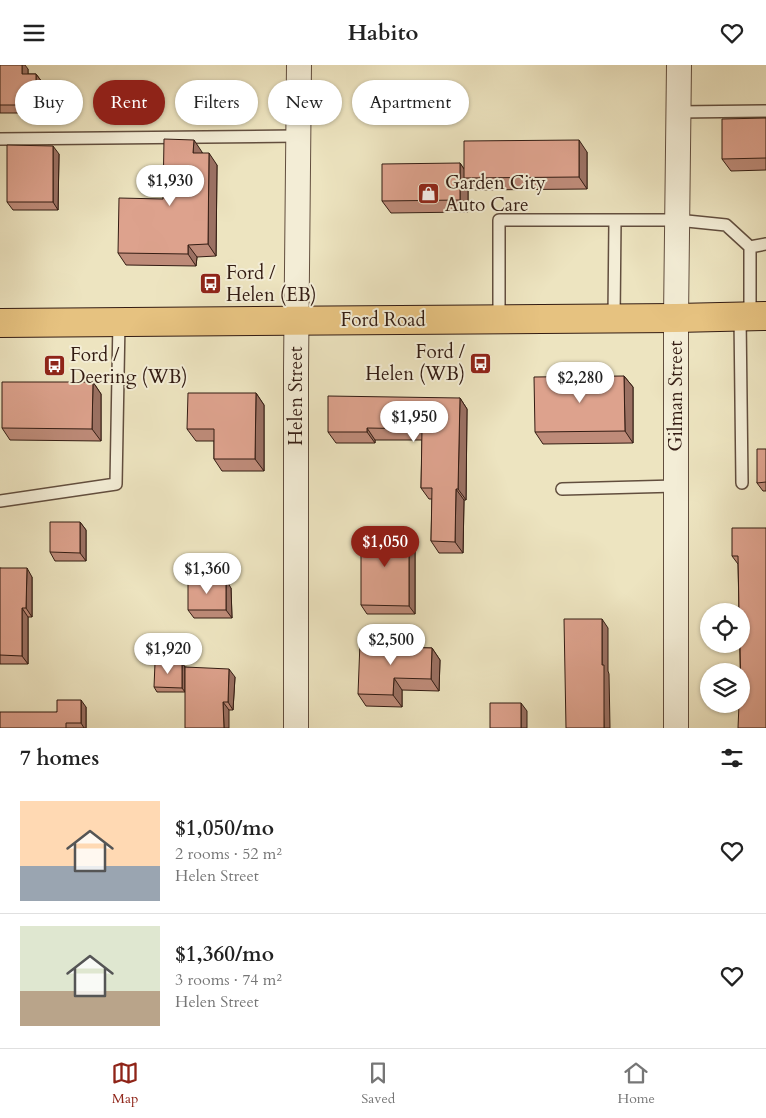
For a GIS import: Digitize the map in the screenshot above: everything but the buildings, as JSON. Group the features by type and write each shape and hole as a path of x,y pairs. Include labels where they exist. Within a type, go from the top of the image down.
{"main road":[{"name":"Ford Road","path":"0,323 614,319 752,316"}],"street":[{"name":"Helen Street","path":"296,728 296,320 299,65"},
{"name":"Gilman Street","path":"676,728 676,318 679,65"}],"lane":[{"path":"678,112 766,111"},
{"path":"0,139 298,137"},
{"path":"499,319 499,220 677,219 726,225 750,247 752,316 742,483"},
{"path":"614,319 615,220"},
{"path":"750,247 766,244"},
{"path":"0,501 116,483 119,321"},
{"path":"562,489 676,486"}],"place":[{"name":"Garden City Auto Care","path":"429,194"},
{"name":"Ford / Helen (EB)","path":"210,284"},
{"name":"Ford / Helen (WB)","path":"481,363"},
{"name":"Ford / Deering (WB)","path":"54,366"}]}
